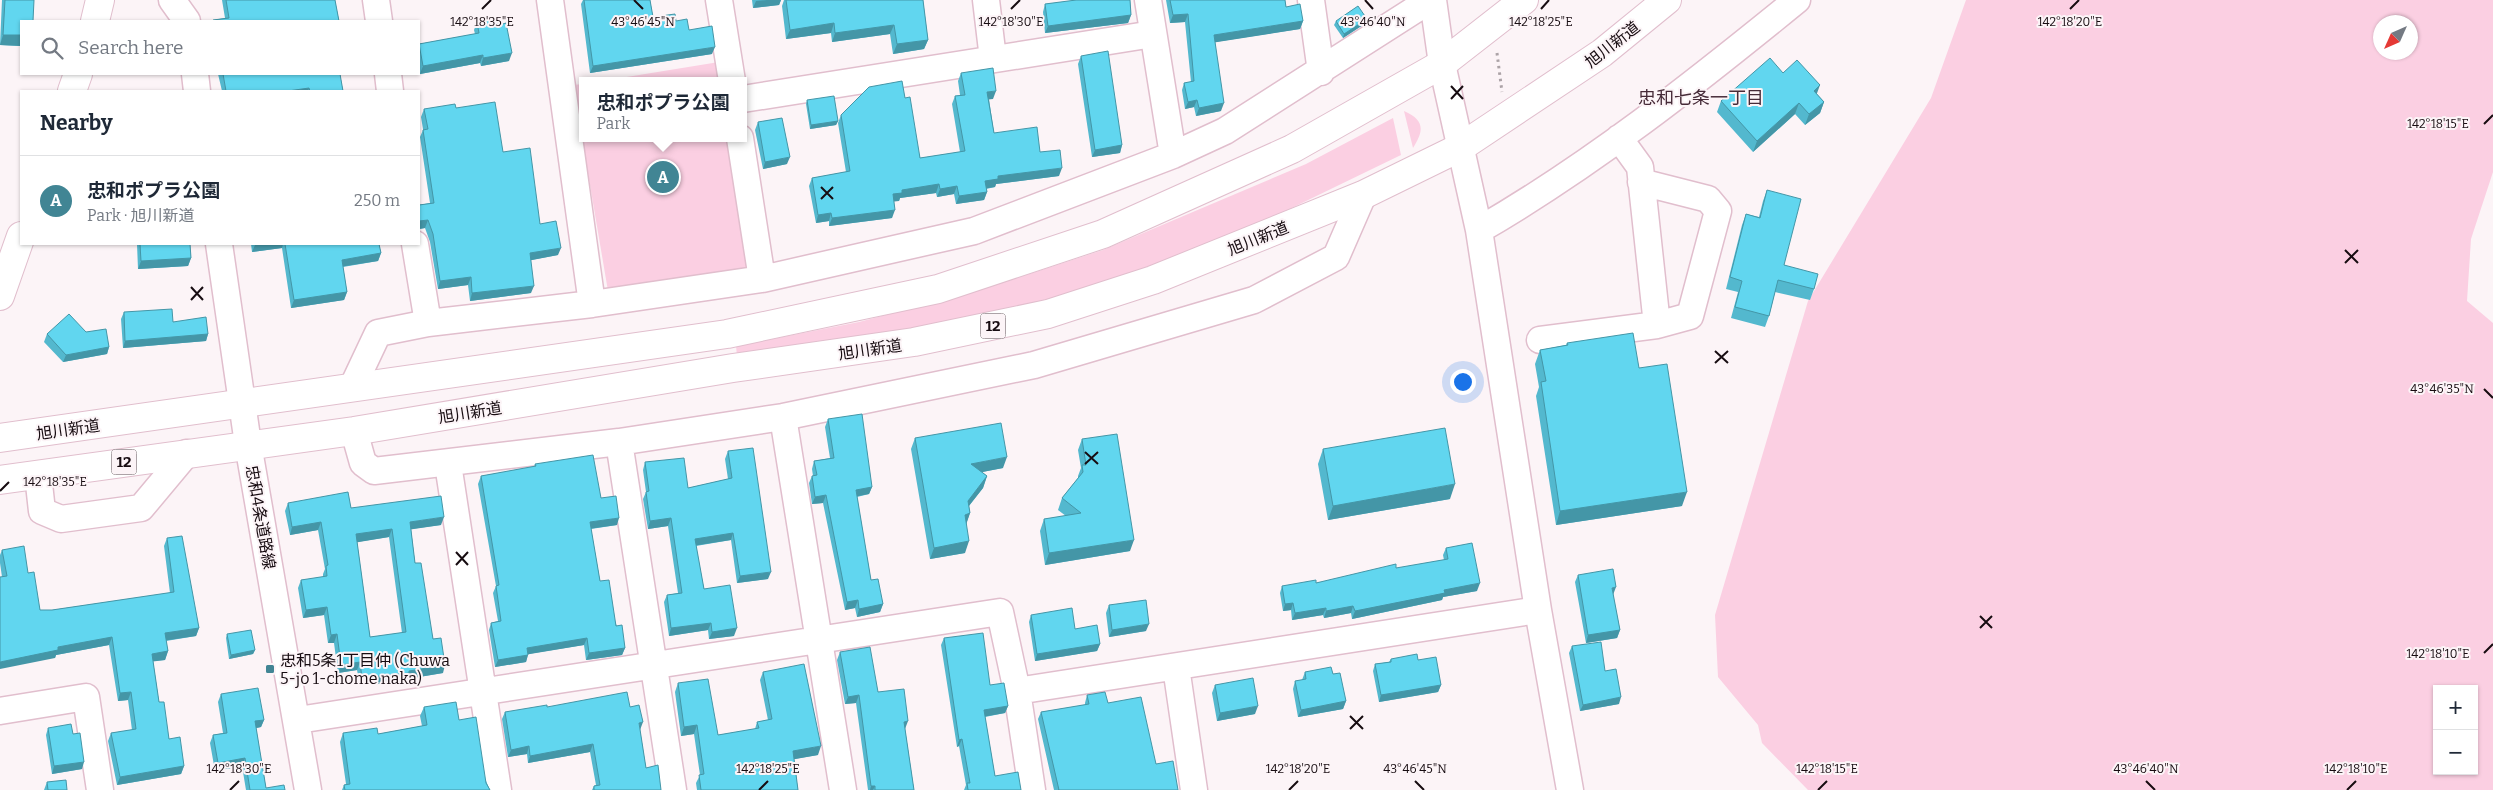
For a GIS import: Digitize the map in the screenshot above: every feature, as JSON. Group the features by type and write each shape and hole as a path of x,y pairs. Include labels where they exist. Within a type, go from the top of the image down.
{"main road":[{"path":"95,20 100,0"},
{"name":"旭川新道","path":"0,480 248,444 354,431 733,368 914,342 1048,314 1153,280 1363,195 1461,147 1602,53 1667,0"},
{"name":"旭川新道","path":"0,438 727,334 938,289 1103,234 1292,149 1442,64 1508,10"},
{"path":"72,90 78,75"},
{"path":"0,296 20,239"}],"street":[{"path":"172,0 186,20"},
{"path":"376,0 379,20"},
{"path":"550,0 592,304"},
{"path":"718,0 731,77"},
{"path":"986,0 993,59"},
{"path":"1148,0 1173,155"},
{"path":"1311,0 1321,72"},
{"path":"353,386 378,333 428,323 592,304 762,279 974,231 1173,155 1226,131 1431,0 1442,64 1479,230 1538,610 1570,790"},
{"path":"1479,230 1539,195 1620,138 1687,89 1797,0"},
{"path":"747,98 1153,34"},
{"path":"195,75 197,90"},
{"path":"388,75 390,90"},
{"path":"1620,138 1640,167 1658,325"},
{"path":"741,142 762,279"},
{"path":"1540,340 1658,325 1690,316 1718,212 1708,200 1641,182"},
{"path":"354,431 363,463 374,471 448,464 619,442 784,417 1034,365 1254,300 1336,257 1363,195"},
{"name":"忠和4条道路線","path":"219,245 248,444 298,720 308,790"},
{"path":"415,245 428,323"},
{"path":"784,417 843,790"},
{"path":"619,442 655,664 673,790"},
{"path":"38,475 42,511 61,519 141,508 187,453"},
{"path":"448,464 498,790"},
{"path":"1017,691 1538,610"},
{"path":"298,720 1000,612 1017,691 1032,790"},
{"path":"1176,667 1194,790"},
{"path":"0,711 86,697 100,790"}],"path":[{"path":"1506,118 1508,10"}],"shaded area":[{"path":"1966,0 2493,0 2493,172 2471,239 2467,301 2493,323 2493,790 1808,790 1762,743 1758,725 1718,677 1715,615 1808,301 1931,98"},
{"path":"719,62 721,77 627,77"},
{"path":"579,84 579,120 573,85"},
{"path":"1404,111 1416,118 1420,126 1421,131 1413,148"},
{"path":"1393,118 1401,155 1263,222 1149,268 1014,311 912,331 737,356 736,346 859,322 980,290 1103,250 1306,164"},
{"path":"583,142 732,142 750,269 608,291"}],"building":[{"path":"5,0 34,0 33,20 20,20 20,35 3,35"},
{"path":"226,0 335,0 339,20 213,20 229,18"},
{"path":"584,0 650,0 653,17 675,14 676,21 687,19 689,30 712,26 715,47 593,66"},
{"path":"786,0 923,0 928,40 897,44 894,25 835,33 834,23 790,30"},
{"path":"1076,0 1130,0 1131,15 1048,26 1045,4"},
{"path":"1170,0 1285,0 1286,7 1300,4 1303,21 1214,35 1224,103 1199,108 1197,100 1188,102 1184,83 1194,81 1188,14 1173,15"},
{"path":"1358,6 1367,19 1344,34 1336,21"},
{"path":"499,19 499,25 506,23 512,53 483,58 483,55 423,66 420,44 479,33 477,22"},
{"path":"1108,51 1122,145 1095,150 1081,56"},
{"path":"1770,58 1783,73 1797,60 1820,85 1814,91 1824,102 1809,114 1799,103 1757,141 1721,101"},
{"path":"993,68 996,91 987,92 994,133 1037,127 1040,152 1060,150 1062,168 998,176 998,179 985,181 987,192 959,196 957,186 940,189 939,184 902,190 902,193 893,194 895,210 832,218 831,213 818,215 812,178 850,171 841,115 869,87 902,81 905,98 910,97 920,158 965,151 955,96 965,95 961,73"},
{"path":"223,75 340,75 343,90 310,90 309,88 295,90 226,90"},
{"path":"834,96 838,121 811,125 807,100"},
{"path":"495,102 503,152 530,148 540,224 556,221 561,248 530,253 534,286 472,293 471,277 440,281 433,234 428,220 420,221 420,205 434,203 423,130 428,129 424,109 455,104 456,108"},
{"path":"782,118 790,157 765,162 758,122"},
{"path":"1767,190 1801,199 1784,265 1818,274 1814,289 1778,280 1769,316 1735,307 1742,281 1730,277 1746,214 1760,218"},
{"path":"140,245 190,245 191,258 141,261"},
{"path":"285,245 379,245 381,253 342,260 347,292 294,300"},
{"path":"172,309 173,322 206,317 208,334 125,341 124,312"},
{"path":"69,314 86,332 106,329 109,347 66,355 47,334"},
{"path":"1633,333 1639,368 1667,364 1687,492 1560,511 1541,382 1546,381 1540,350 1568,345 1567,343"},
{"path":"862,414 872,487 856,490 871,580 878,579 883,604 859,609 858,600 847,602 826,495 815,497 812,476 817,475 814,461 834,458 828,419"},
{"path":"1001,423 1007,457 971,464 987,476 968,501 970,513 965,515 969,541 934,548 915,438"},
{"path":"1445,428 1455,484 1333,506 1323,449"},
{"path":"1117,434 1134,540 1049,553 1044,519 1081,513 1062,498 1083,472 1082,465 1086,465 1082,439"},
{"path":"753,448 771,572 740,576 733,533 695,539 704,589 730,585 737,628 712,632 711,623 671,628 667,595 682,593 671,518 650,521 646,492 649,491 645,462 684,458 688,488 732,478 728,451"},
{"path":"593,455 601,498 616,496 619,518 590,522 600,581 609,580 616,626 622,625 625,648 589,653 587,638 527,648 528,655 498,660 491,623 501,621 496,586 499,585 481,476 536,466 535,464"},
{"path":"348,492 351,508 441,496 444,517 410,522 415,563 421,563 433,639 441,638 445,665 409,671 409,673 362,678 360,662 341,665 337,634 331,635 327,607 306,610 301,580 327,576 326,566 328,565 321,522 292,527 288,503","holes":["392,529 406,632 370,637 356,534"]},
{"path":"182,536 199,628 165,633 168,651 152,654 159,702 164,702 169,739 180,737 184,766 120,777 111,733 136,729 131,692 120,693 112,637 58,647 58,650 0,662 0,577 7,576 2,550 24,546 28,573 34,572 40,610 52,610 174,592 167,538"},
{"path":"1472,543 1480,583 1444,590 1445,593 1355,611 1353,606 1326,611 1326,608 1295,613 1293,603 1285,604 1282,586 1316,580 1316,583 1396,564 1396,568 1448,559 1446,548"},
{"path":"1613,569 1616,587 1612,588 1620,630 1588,635 1578,575"},
{"path":"1146,600 1149,624 1112,630 1109,605"},
{"path":"1072,608 1075,629 1097,625 1100,644 1037,654 1031,615"},
{"path":"251,630 255,650 231,655 227,634"},
{"path":"983,633 990,685 1004,683 1008,706 984,710 995,776 1018,772 1021,790 968,790 967,783 970,783 962,739 959,740 944,638"},
{"path":"1601,642 1605,671 1616,669 1621,697 1583,705 1572,646"},
{"path":"870,647 878,692 904,689 908,721 904,722 914,790 875,790 875,786 871,786 859,695 848,697 840,652"},
{"path":"1417,654 1418,660 1436,657 1441,685 1381,695 1375,664 1391,662 1391,659"},
{"path":"804,664 821,746 793,751 798,790 701,790 699,775 704,774 697,725 684,727 678,683 708,679 718,735 759,728 757,722 772,719 763,672"},
{"path":"1331,667 1333,674 1340,673 1346,701 1301,710 1295,681 1306,679 1305,672"},
{"path":"1253,678 1258,706 1220,713 1215,685"},
{"path":"258,688 264,720 255,721 266,788 284,785 285,790 250,790 245,758 218,763 213,735 227,733 221,694"},
{"path":"627,692 630,707 639,705 643,722 639,723 646,768 658,765 661,790 594,790 594,786 600,785 593,744 530,756 529,746 511,750 505,712 547,705 547,707"},
{"path":"1105,692 1108,703 1141,697 1156,764 1173,761 1178,790 1059,790 1041,712 1089,704 1087,695"},
{"path":"456,702 459,720 476,717 486,783 490,790 345,790 344,785 350,784 343,733 377,728 378,734 427,725 424,707"},
{"path":"71,724 73,734 80,733 84,762 54,766 48,728"},
{"path":"66,780 67,790 48,790 47,782"}],"place":[{"name":"忠和ポプラ公園","path":"663,177"},
{"name":"忠和5条1丁目仲 (Chuwa 5-jo 1-chome naka)","path":"270,669"}],"district":[{"name":"忠和七条一丁目","path":"1701,98"}]}
